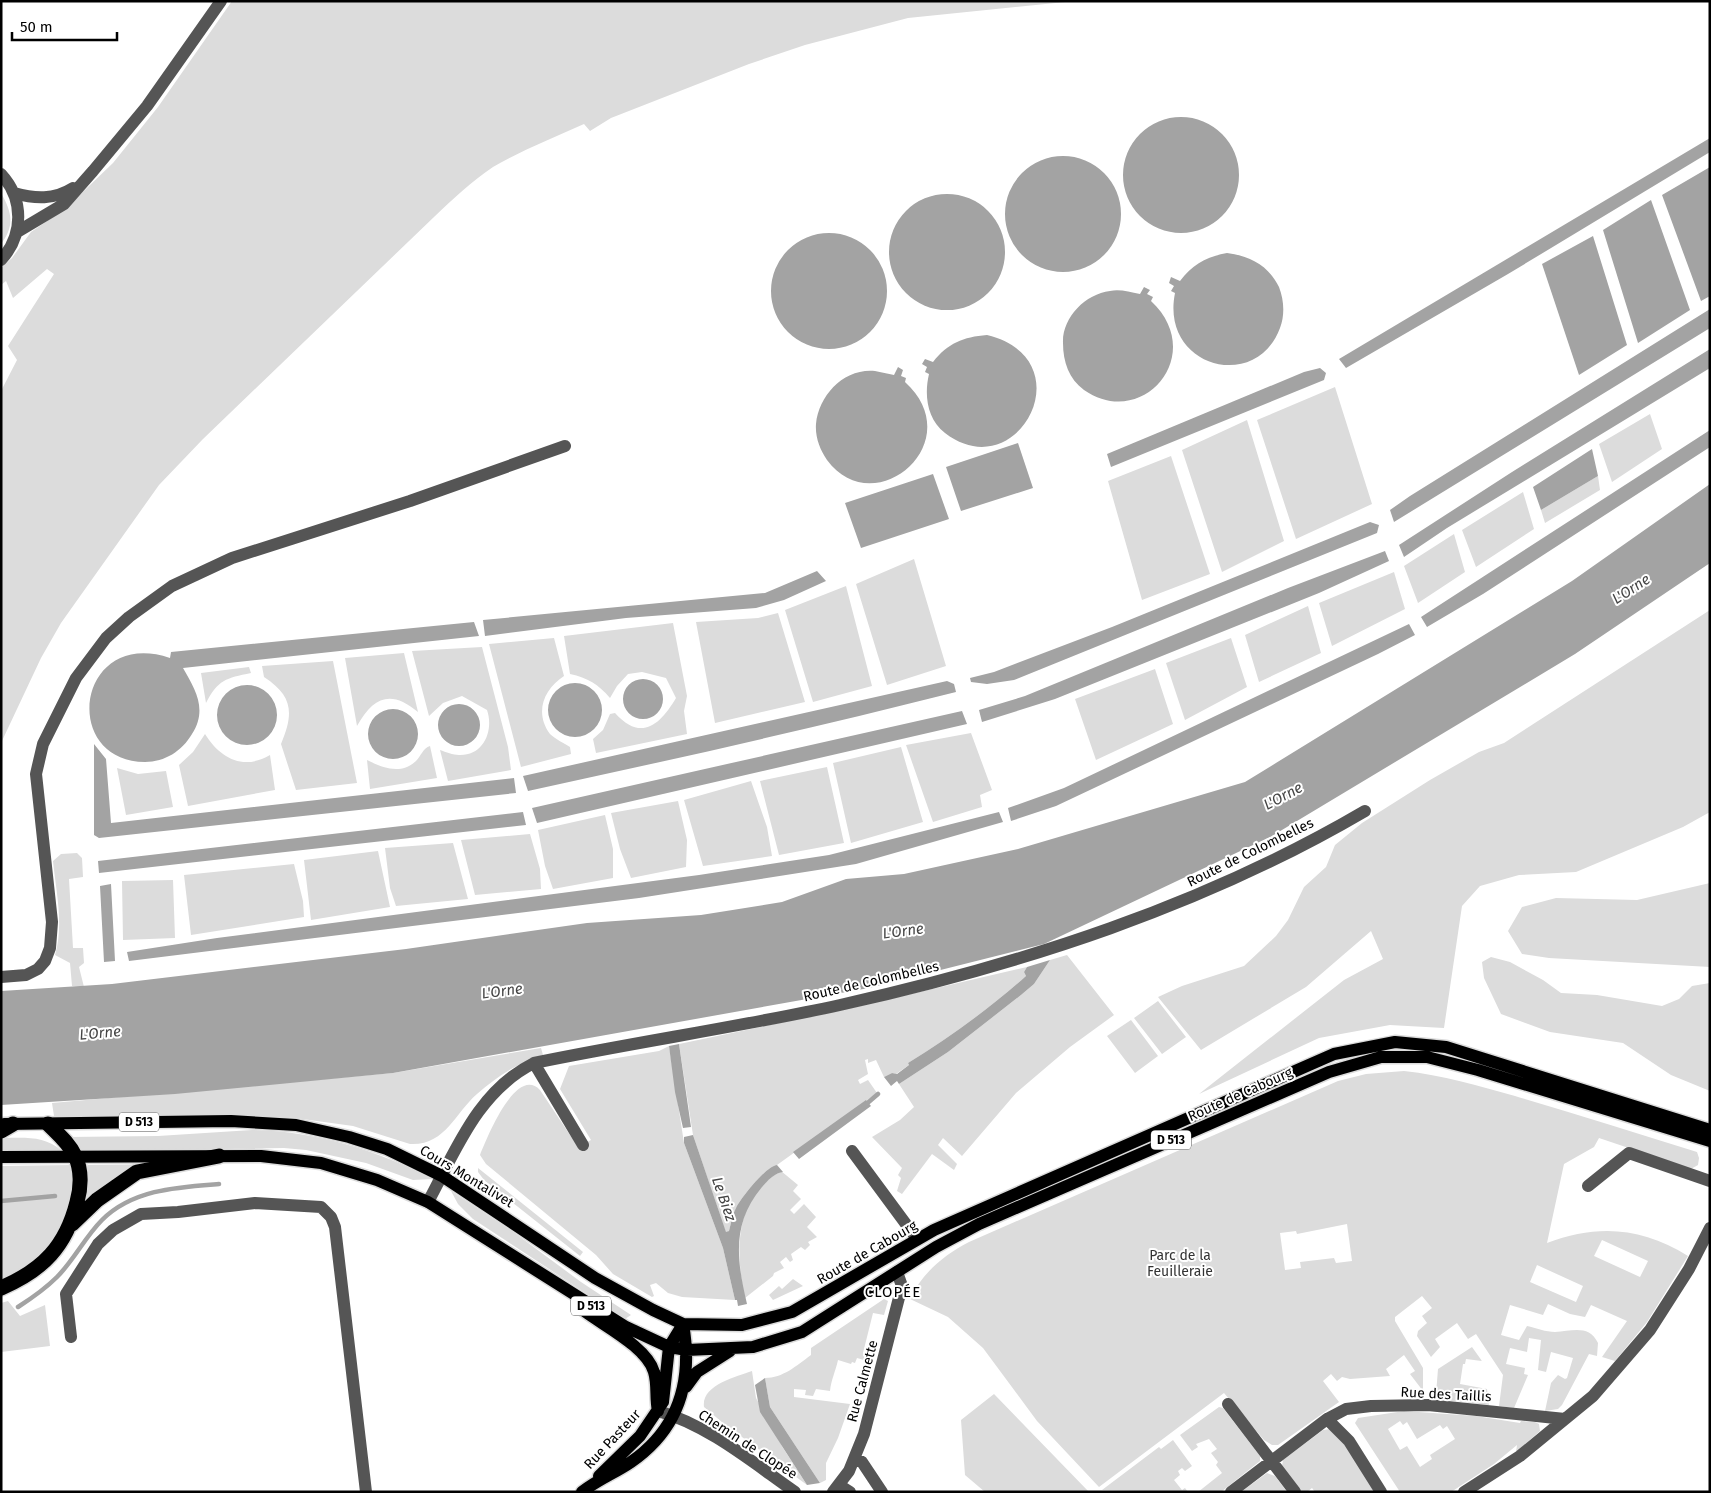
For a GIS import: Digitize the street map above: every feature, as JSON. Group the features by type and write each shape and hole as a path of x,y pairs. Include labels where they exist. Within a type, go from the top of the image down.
{"highway":[{"path":"48,1124 64,1140 76,1157 80,1176 79,1194 71,1225"},
{"path":"1,1288 30,1273 58,1247 71,1225 96,1200 137,1172 219,1156"}],"main road":[{"name":"Route de Cabourg","path":"683,1324 742,1325 782,1316 802,1307 917,1239 1334,1054 1376,1044 1412,1042 1462,1050 1710,1130"},
{"name":"Route de Cabourg","path":"669,1347 687,1350 732,1350 770,1344 802,1332 936,1247 979,1224 1329,1072 1381,1058 1413,1056 1464,1066 1710,1141"},
{"name":"Cours Montalivet","path":"5,1127 48,1124 231,1121 296,1125 387,1149 442,1176 620,1293 683,1324"},
{"name":"D 513","path":"1,1157 261,1156 322,1163 377,1180 428,1202 610,1318 669,1347"},
{"path":"518,1258 528,1271 643,1353 654,1370 655,1398 658,1411"},
{"name":"Rue Pasteur","path":"584,1490 640,1436 658,1411 665,1395 669,1347 683,1324"},
{"name":"Rue Pasteur","path":"584,1490 628,1464 645,1451 673,1415 682,1395 687,1372 687,1350 683,1324"},
{"path":"682,1395 697,1372 732,1350"}],"street":[{"path":"17,232 64,204 147,106 221,1"},
{"path":"1,174 14,192 19,219 13,243 1,260"},
{"path":"14,192 31,198 62,195 85,179"},
{"path":"1,977 26,975 38,969 45,961 50,948 52,922 36,774 38,758 65,696 87,661 106,638 129,617 172,586 232,558 410,501 565,446"},
{"name":"Route de Colombelles","path":"428,1202 475,1116 497,1088 518,1071 534,1063 840,1005 1041,953 1136,921 1216,887 1296,848 1365,811"},
{"path":"534,1063 583,1145"},
{"path":"852,1151 917,1239"},
{"path":"1588,1186 1629,1154 1710,1181"},
{"path":"71,1338 66,1294 98,1244 113,1230 141,1214 178,1212 255,1203 321,1207 331,1217 335,1227 366,1492"},
{"path":"1464,1492 1520,1456 1594,1396 1650,1330 1689,1269 1710,1228"},
{"name":"Rue Calmette","path":"841,1490 864,1434 902,1286 897,1272"},
{"path":"1228,1404 1295,1492"},
{"name":"Rue des Taillis","path":"1231,1492 1326,1419 1354,1408 1428,1405 1565,1419"},
{"name":"Chemin de Clopée","path":"658,1411 673,1415 735,1450 795,1492"},
{"path":"1326,1419 1349,1441 1382,1492"},
{"path":"855,1458 862,1462 882,1492"}],"green space":[{"path":"232,1 1075,1 908,18 805,45 749,64 611,118 590,131 584,124 493,167 455,197 203,439 159,485 61,623 41,658 1,743 1,391 17,360 8,346 54,274 47,269 13,298 6,281 1,285 1,268 12,258 31,232 66,208 113,163 158,107"},
{"path":"1,193 10,213 10,225 1,244"},
{"path":"1335,387 1372,504 1296,539 1257,420"},
{"path":"1650,414 1662,449 1612,482 1599,444"},
{"path":"1247,420 1284,541 1222,572 1182,450"},
{"path":"1171,456 1210,574 1142,600 1108,481"},
{"path":"1598,476 1600,490 1545,523 1541,510"},
{"path":"1523,492 1534,529 1476,567 1462,530"},
{"path":"1454,534 1465,572 1418,603 1404,566"},
{"path":"914,559 946,666 887,685 856,584"},
{"path":"1394,572 1405,609 1332,646 1319,603"},
{"path":"846,586 872,686 813,702 785,610"},
{"path":"1308,606 1321,653 1259,682 1245,635"},
{"path":"1710,610 1710,812 1683,827 1576,872 1519,875 1480,886 1462,906 1444,1028 1390,1025 1319,1038 1199,1094 1344,980 1383,959 1371,931 1306,987 1201,1050 1158,997 1182,986 1244,966 1276,936 1288,920 1304,887 1326,867 1335,845 1362,823 1479,752 1504,743"},
{"path":"778,613 805,702 715,723 696,622 758,618"},
{"path":"673,623 687,696 684,711 687,734 596,753 593,739 603,730 610,714 615,713 624,722 633,727 642,728 657,722 670,708 676,698 666,678 642,672 628,674 617,686 610,698 592,682 570,674 564,636"},
{"path":"554,638 564,676 551,687 547,694 542,709 543,717 545,726 550,734 570,747 571,754 521,767 489,644"},
{"path":"1231,638 1247,687 1185,720 1166,663"},
{"path":"482,647 508,747 511,770 448,781 440,750 459,755 468,754 481,746 488,733 489,718 487,710 462,696 443,703 429,716 412,651"},
{"path":"404,653 418,712 399,700 383,700 369,708 357,726 345,658"},
{"path":"333,661 357,783 296,790 281,744 289,714 286,698 274,684 264,677 262,666"},
{"path":"249,667 251,673 224,681 210,695 206,703 201,673"},
{"path":"1155,669 1173,724 1096,760 1075,699"},
{"path":"971,733 992,790 980,795 982,807 933,822 906,745"},
{"path":"205,734 218,750 242,762 260,760 270,755 275,790 188,806 179,765 193,752"},
{"path":"430,746 437,778 370,789 367,760 386,768 404,768 416,761 424,750"},
{"path":"901,747 923,822 851,843 833,763"},
{"path":"827,767 844,843 779,855 760,781"},
{"path":"117,768 138,774 166,771 173,807 126,815"},
{"path":"751,781 767,827 772,856 703,866 684,800"},
{"path":"678,801 687,840 686,867 631,878 620,849 611,813"},
{"path":"605,815 613,849 613,878 553,889 545,866 538,830"},
{"path":"530,834 540,869 541,889 475,895 461,840"},
{"path":"453,843 468,899 396,906 390,888 385,848"},
{"path":"378,851 390,907 311,920 304,860"},
{"path":"77,853 82,858 83,877 69,879 73,948 83,948 84,963 79,967 84,987 72,986 70,963 55,955 58,944 59,920 53,861 61,854"},
{"path":"294,864 303,901 304,917 191,935 184,875"},
{"path":"173,880 175,938 123,940 122,881"},
{"path":"1710,883 1710,967 1549,958 1522,954 1508,931 1522,907 1556,898 1637,900"},
{"path":"1067,955 1114,1015 1070,1047 1016,1093 962,1156 943,1138 938,1145 957,1164 954,1170 932,1154 902,1194 897,1191 901,1178 898,1175 902,1168 872,1137 900,1120 914,1107 899,1084 948,1052 1021,995 1034,984 1050,960"},
{"path":"1491,957 1510,962 1543,980 1561,993 1597,995 1662,1006 1679,999 1692,986 1710,983 1710,1091 1671,1075 1623,1043 1550,1032 1501,1014 1484,978 1482,962"},
{"path":"1027,967 1024,972 1026,976 998,1000 954,1033 908,1063 909,1065 896,1074 892,1073 884,1077 876,1060 868,1063 868,1059 865,1060 868,1074 858,1080 860,1084 868,1080 877,1093 761,1176 739,1203 729,1231 726,1233 693,1135 679,1044 855,1007"},
{"path":"1158,1001 1186,1037 1162,1054 1134,1018"},
{"path":"1131,1020 1158,1056 1135,1073 1107,1036"},
{"path":"669,1046 684,1143 723,1248 735,1300 682,1297 668,1293 656,1283 650,1285 654,1296 652,1297 613,1274 596,1255 486,1164 480,1155 496,1120 512,1095 521,1087 531,1085 540,1090 578,1147 591,1140 560,1089 569,1066 659,1051"},
{"path":"541,1048 543,1055 516,1066 492,1081 469,1102 441,1134 432,1140 422,1143 410,1144 353,1126 288,1117 54,1116 52,1103 393,1073"},
{"name":"Parc de la Feuilleraie","path":"1404,1071 1460,1081 1697,1152 1699,1158 1698,1165 1691,1169 1599,1138 1594,1147 1564,1164 1547,1243 1584,1233 1601,1231 1619,1232 1654,1239 1688,1256 1647,1322 1615,1361 1602,1357 1627,1321 1591,1305 1585,1317 1570,1314 1548,1304 1543,1315 1510,1305 1501,1335 1519,1340 1527,1326 1552,1332 1580,1330 1590,1333 1598,1343 1597,1356 1589,1354 1562,1405 1558,1409 1545,1411 1551,1383 1558,1375 1565,1379 1567,1378 1573,1358 1551,1352 1546,1372 1538,1370 1541,1340 1529,1338 1527,1352 1510,1348 1506,1364 1525,1368 1524,1374 1528,1375 1514,1408 1499,1406 1503,1375 1476,1334 1468,1339 1457,1323 1435,1339 1440,1347 1431,1357 1417,1336 1418,1331 1427,1323 1422,1316 1432,1308 1422,1296 1395,1317 1395,1321 1423,1368 1423,1391 1410,1374 1415,1371 1404,1355 1386,1369 1390,1376 1350,1379 1342,1377 1337,1381 1331,1374 1323,1381 1339,1402 1278,1445 1272,1445 1264,1440 1224,1393 1099,1487 1037,1421 983,1348 948,1317 910,1299 927,1273 951,1253 969,1242 1338,1081 1366,1074","holes":["1347,1224 1352,1261 1336,1263 1334,1258 1300,1262 1301,1268 1285,1270 1280,1233 1296,1231 1297,1234","1602,1240 1648,1261 1640,1277 1594,1256","1537,1265 1583,1286 1576,1302 1530,1282"]},
{"path":"252,1130 299,1134 345,1144 390,1159 433,1179 413,1180 366,1163 306,1150 284,1148 77,1151 67,1137 158,1136"},
{"path":"1,1138 33,1138 48,1142 62,1151 1,1152"},
{"path":"162,1164 82,1207 88,1165"},
{"path":"72,1165 75,1187 65,1225 39,1261 1,1285 1,1166"},
{"path":"478,1168 583,1252 580,1256 484,1180 478,1172"},
{"path":"781,1171 798,1185 793,1191 801,1199 790,1210 794,1214 804,1204 816,1217 807,1227 817,1237 808,1242 810,1245 805,1250 801,1247 791,1254 793,1260 790,1262 786,1257 780,1262 784,1268 774,1273 773,1276 745,1298 740,1263 740,1245 746,1211 754,1195 766,1182"},
{"path":"451,1191 512,1231 581,1282 631,1315 625,1319 473,1219 458,1204"},
{"path":"793,1279 803,1286 773,1300 769,1295 779,1286 782,1289"},
{"path":"884,1299 888,1301 884,1315 873,1313 863,1353 873,1356 871,1362 857,1358 855,1363 852,1362 851,1364 838,1360 830,1391 816,1389 813,1396 805,1395 806,1390 794,1389 794,1397 850,1404 838,1438 826,1463 826,1480 820,1483 770,1407 765,1378 784,1374 795,1367 811,1355 811,1348"},
{"path":"8,1301 20,1316 45,1305 50,1346 1,1352 1,1303"},
{"path":"1472,1347 1482,1361 1466,1359 1465,1364 1463,1364 1460,1384 1487,1389 1489,1405 1444,1400 1436,1394 1438,1369"},
{"path":"752,1371 756,1398 783,1448 807,1485 704,1407 708,1393 714,1388 729,1379"},
{"path":"994,1394 1089,1492 985,1492 965,1475 961,1420"},
{"path":"1219,1407 1223,1408 1260,1456 1260,1461 1221,1492 1198,1492 1222,1473 1216,1465 1218,1462 1211,1453 1217,1449 1209,1439 1196,1444 1198,1447 1192,1451 1180,1435"},
{"path":"1404,1411 1476,1416 1520,1423 1521,1421 1535,1422 1539,1424 1540,1431 1516,1452 1517,1445 1494,1464 1451,1492 1400,1492 1355,1423 1358,1418","holes":["1400,1421 1403,1425 1407,1422 1417,1439 1440,1425 1443,1429 1447,1426 1455,1439 1430,1455 1432,1459 1420,1467 1407,1446 1400,1450 1388,1429"]},
{"path":"1330,1429 1337,1432 1376,1492 1315,1492 1312,1488 1307,1492 1302,1492 1282,1466 1283,1460 1323,1430"},
{"path":"1173,1440 1192,1466 1185,1471 1182,1468 1178,1471 1180,1475 1174,1480 1182,1490 1185,1488 1188,1492 1102,1490 1159,1447 1161,1449"},
{"path":"1267,1473 1275,1476 1287,1492 1241,1492"}],"water":[{"path":"1181,117 1203,121 1222,134 1235,153 1239,175 1235,197 1222,216 1203,229 1181,233 1159,229 1140,216 1127,197 1123,175 1127,153 1140,134 1159,121"},
{"path":"1710,138 1710,152 1508,274 1346,368 1339,359"},
{"path":"1063,156 1085,160 1104,173 1117,192 1121,214 1117,236 1104,255 1085,268 1063,272 1041,268 1022,255 1009,236 1005,214 1009,192 1022,173 1041,160"},
{"path":"1710,167 1710,296 1701,301 1662,195"},
{"path":"947,194 969,198 988,211 1001,230 1005,252 1001,274 988,293 969,306 947,310 925,306 906,293 893,274 889,252 893,230 906,211 925,198"},
{"path":"1651,200 1690,310 1638,343 1603,230"},
{"path":"829,233 851,237 870,250 883,269 887,291 883,313 870,332 851,345 829,349 807,345 788,332 775,313 771,291 775,269 788,250 807,237"},
{"path":"1593,236 1627,345 1579,375 1542,264"},
{"path":"1227,253 1251,259 1264,267 1275,279 1279,287 1283,308 1280,328 1268,348 1251,360 1232,365 1213,363 1195,354 1182,339 1174,318 1175,293 1171,291 1174,286 1169,283 1171,277 1180,281 1200,262"},
{"path":"1144,287 1150,290 1147,294 1153,297 1151,301 1167,322 1173,343 1170,363 1161,381 1146,394 1127,401 1106,400 1084,390 1074,381 1068,370 1063,350 1066,325 1077,309 1092,297 1114,290 1140,294"},
{"path":"1710,309 1710,328 1394,522 1390,510 1410,496"},
{"path":"987,335 1017,348 1032,368 1036,391 1030,414 1016,433 996,445 972,446 945,433 934,421 927,398 929,374 925,372 927,367 922,364 925,359 933,362 944,350 963,339"},
{"path":"1710,349 1710,368 1447,528 1404,557 1399,545 1512,472"},
{"path":"898,367 903,370 901,376 906,378 905,382 923,405 927,428 922,450 908,468 890,479 868,483 847,477 827,460 822,452 816,434 816,424 822,403 835,386 853,374 875,371 894,375"},
{"path":"1320,368 1326,373 1324,380 1111,467 1107,454 1304,372"},
{"path":"1710,430 1710,447 1483,594 1427,627 1421,617"},
{"path":"1018,443 1033,488 961,511 946,467"},
{"path":"1592,449 1598,476 1541,510 1533,487"},
{"path":"933,474 949,519 861,548 845,503"},
{"name":"L'Orne","path":"1710,484 1710,563 1575,654 1272,836 1044,944 869,988 393,1073 175,1094 1,1105 1,991 112,984 406,949 587,923 701,915 782,902 846,879 904,874 1018,849 1245,782 1572,581"},
{"path":"1370,522 1379,525 1377,533 1014,680 987,684 971,682 970,678 994,672 1112,627"},
{"path":"1385,551 1389,561 1319,593 1055,699 982,722 979,710 1025,696 1288,588"},
{"path":"817,571 826,581 784,600 756,608 626,618 485,636 483,620 765,593"},
{"path":"474,622 479,636 183,668 198,700 199,716 197,725 183,746 166,758 159,760 145,762 118,756 100,741 91,720 90,698 99,677 115,661 139,654 170,658 171,652"},
{"path":"1409,624 1415,635 1378,654 1056,806 1011,821 1008,808 1064,788"},
{"path":"647,679 654,682 660,688 663,699 662,707 654,716 647,719 639,719 632,716 624,707 623,695 626,688 635,680"},
{"path":"947,681 954,684 956,692 689,756 528,791 523,776"},
{"path":"570,683 580,683 590,687 598,695 602,710 598,725 590,733 580,737 570,737 560,733 552,725 548,715 548,705 552,695 560,687"},
{"path":"241,685 253,685 264,690 272,698 277,709 275,727 264,740 253,745 241,745 230,740 222,732 217,721 217,709 222,698 230,690"},
{"path":"459,704 474,710 480,725 474,740 459,746 444,740 438,725 444,710"},
{"path":"388,709 398,709 411,716 418,729 418,739 411,752 398,759 388,759 379,755 372,748 368,739 368,729 372,720 379,713"},
{"path":"962,711 967,724 537,823 532,808"},
{"path":"94,744 106,759 111,823 514,778 516,793 99,838 94,835"},
{"path":"523,812 526,825 99,873 98,861"},
{"path":"999,812 1003,822 856,864 639,898 129,961 127,952 217,938 699,875 829,855"},
{"path":"111,884 115,961 104,962 100,886"},
{"path":"1050,960 1034,984 948,1052 899,1084 897,1081 891,1086 884,1077 892,1073 897,1074 909,1065 908,1063 984,1011 1026,976 1024,972 1027,967"},
{"path":"679,1044 691,1127 683,1128 675,1092 669,1046"},
{"path":"866,1100 871,1106 799,1159 793,1152"},
{"path":"693,1135 726,1232 729,1231 739,1203 761,1176 777,1165 783,1172 775,1175 762,1187 745,1215 741,1229 739,1258 747,1304 738,1306 737,1300 735,1300 723,1248 684,1143 684,1137"},
{"path":"765,1378 770,1407 820,1483 807,1485 760,1412 755,1385"}],"waterway":[{"name":"Le Biez","path":"864,1106 878,1094"},
{"path":"18,1307 57,1277 96,1227 114,1210 142,1196 157,1192 219,1184"},
{"path":"1,1201 55,1196"}],"district":[{"name":"CLOPÉE","path":"893,1292"}]}
